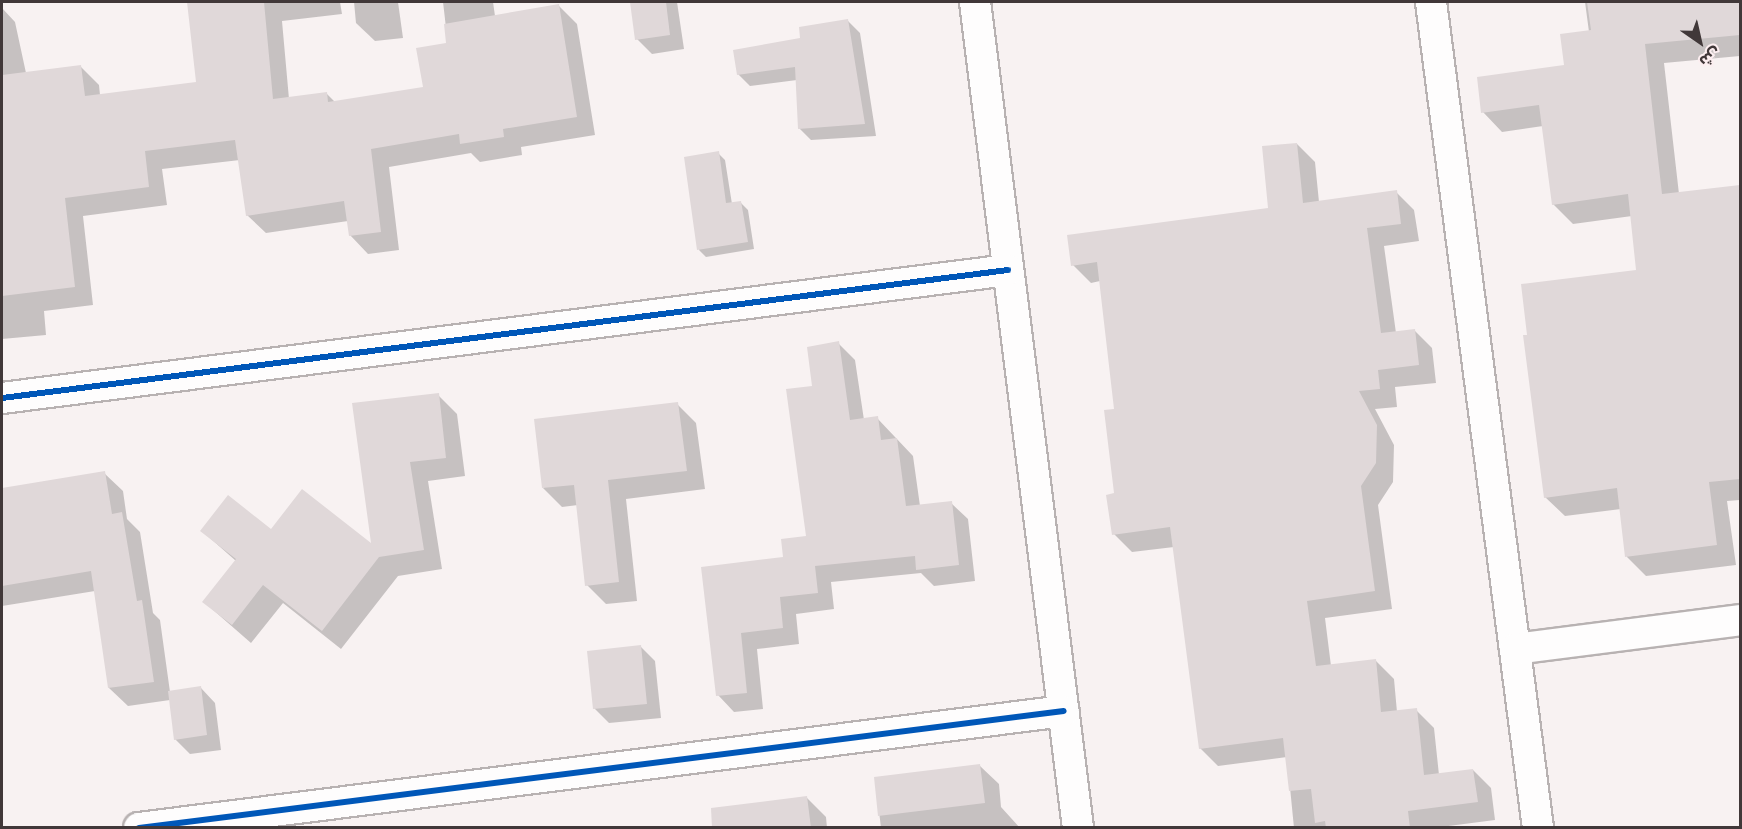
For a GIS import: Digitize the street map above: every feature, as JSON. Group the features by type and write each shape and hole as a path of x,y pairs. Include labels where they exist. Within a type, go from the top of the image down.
{"street":[{"path":"975,2 1078,828"},
{"path":"1431,2 1538,828"},
{"path":"2,398 1008,270"},
{"path":"1515,649 1740,621"},
{"path":"141,827 1064,711"}],"building":[{"path":"187,2 264,2 273,99 327,92 328,102 423,87 416,48 446,43 444,24 559,4 577,117 503,129 504,137 460,144 459,134 371,149 381,232 349,236 344,201 246,216 235,140 145,151 149,187 65,198 75,287 2,296 2,75 81,65 85,96 196,82"},
{"path":"630,2 666,2 670,35 635,40"},
{"path":"1587,2 1740,2 1740,35 1645,44 1662,194 1740,185 1740,479 1709,482 1717,545 1625,557 1617,488 1544,498 1523,335 1527,335 1521,284 1636,270 1628,194 1552,205 1539,105 1481,113 1477,77 1564,65 1560,34 1591,30"},
{"path":"848,19 865,124 798,129 795,67 737,75 733,50 800,38 799,27"},
{"path":"1297,143 1303,203 1397,190 1401,224 1367,228 1381,333 1415,329 1419,365 1378,370 1380,389 1359,391 1377,425 1376,463 1361,486 1375,591 1307,601 1316,666 1376,659 1381,712 1417,708 1424,775 1473,769 1478,802 1408,811 1410,828 1326,828 1325,821 1315,823 1311,789 1289,791 1283,738 1199,749 1170,527 1112,535 1106,495 1114,493 1104,410 1114,409 1097,262 1071,266 1067,235 1268,208 1262,146"},
{"path":"719,151 726,203 741,201 748,242 697,250 684,157"},
{"path":"839,341 850,420 878,416 881,440 897,438 906,506 952,501 959,565 916,570 915,556 815,566 818,593 780,597 783,628 741,633 747,693 716,696 701,567 783,557 781,539 806,536 786,389 812,386 807,347"},
{"path":"439,393 446,458 410,462 424,550 379,557 322,631 263,585 232,625 202,602 236,559 200,531 228,495 271,529 302,489 371,543 352,403"},
{"path":"678,402 687,471 608,480 619,582 585,586 574,485 542,488 534,419"},
{"path":"105,471 112,514 122,512 137,601 142,600 154,682 108,688 91,571 2,586 2,488"},
{"path":"641,645 647,704 593,709 587,651"},
{"path":"201,686 207,735 174,740 168,691"},
{"path":"980,764 985,803 878,816 874,777"},
{"path":"807,796 811,828 712,828 711,808"}],"cycle path":[{"path":"2,398 1008,270"},
{"path":"139,828 1064,711"}]}
